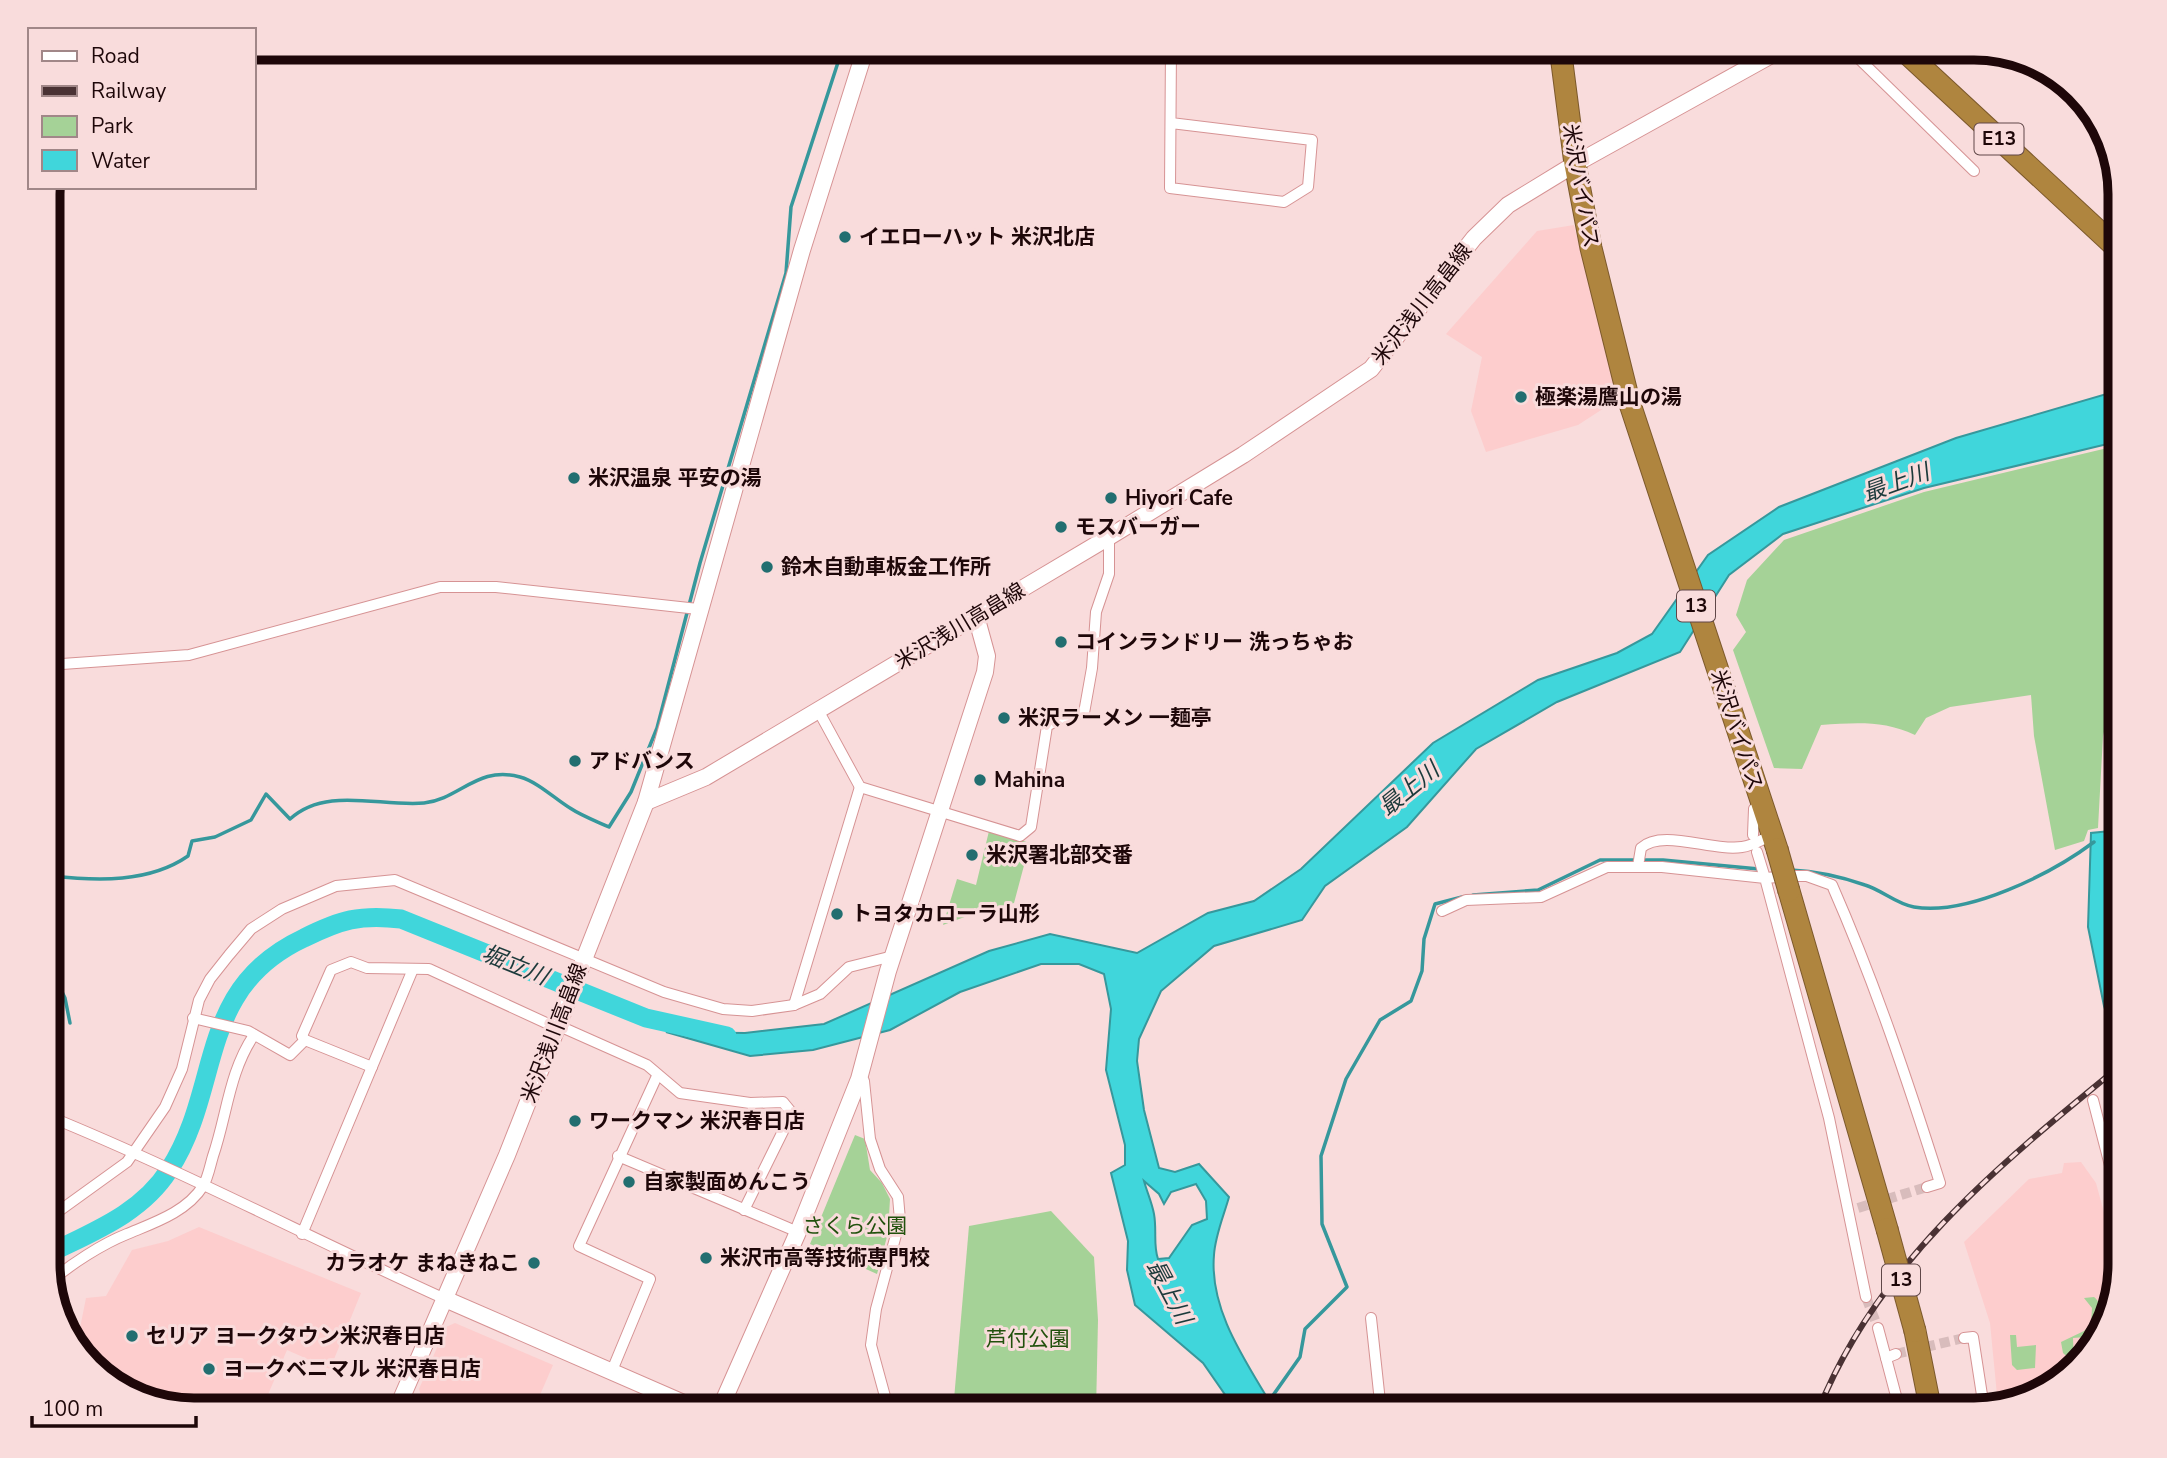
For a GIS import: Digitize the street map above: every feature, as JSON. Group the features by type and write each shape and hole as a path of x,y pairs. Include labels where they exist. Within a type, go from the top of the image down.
{"highway":[{"name":"米沢バイパス","path":"1562,60 1575,164 1594,261 1634,418 1760,800 1764,846 1787,881 1915,1331 1928,1398"},
{"name":"E13","path":"1915,60 2108,231"},
{"name":"E13","path":"1928,60 2108,236"}],"main road":[{"path":"646,802 698,609 802,250 862,60"},
{"name":"米沢浅川高畠線","path":"401,1398 445,1299 646,802 706,777 1243,455 1371,369 1485,226 1519,197 1763,60"},
{"path":"725,1398 798,1232 859,1079 891,964 985,672 987,656 976,616"},
{"path":"445,1299 671,1398"}],"street":[{"path":"1171,60 1170,188 1284,202 1308,187 1312,140 1171,123"},
{"path":"1860,60 1974,171"},
{"path":"860,787 942,809 1020,836 1031,828 1047,726 1063,717 1084,713 1092,668 1096,612 1108,574 1109,537"},
{"path":"60,663 189,655 440,587 496,587 698,609"},
{"path":"794,1005 860,787 818,710"},
{"path":"1638,861 1647,842 1671,840 1742,847 1764,846 1764,875 1854,1209 1866,1297"},
{"path":"1442,911 1466,900 1541,897 1600,869 1638,861 1764,875 1787,881 1807,876 1832,886 1865,959 1905,1071 1940,1183 1927,1187"},
{"path":"60,1211 110,1177 134,1151 166,1107 182,1069 193,1018 210,979 251,929 310,895 361,881 395,880 580,962 698,1003 752,1011 794,1005 820,994 849,967 891,964"},
{"path":"372,1067 305,1040 302,1036 331,970 351,962 367,968 429,969 647,1065 680,1093 750,1103 783,1102 792,1113 744,1210"},
{"path":"302,1234 413,969"},
{"path":"193,1018 251,1033 290,1055 305,1040"},
{"path":"60,1276 126,1234 146,1228 192,1200 204,1185 222,1131 230,1086 251,1033"},
{"path":"611,1373 650,1279 579,1246 657,1076"},
{"path":"859,1079 864,1081 870,1139 880,1169 898,1197 900,1220 876,1309 871,1345 882,1398"},
{"path":"2093,1100 2108,1158"},
{"path":"60,1121 134,1151 302,1234 445,1299"},
{"path":"618,1156 798,1232"},
{"path":"1371,1318 1380,1398"},
{"path":"1878,1328 1891,1356 1898,1398"},
{"path":"1964,1338 1973,1337 1981,1398"}],"shaded area":[{"path":"1574,225 1618,399 1578,425 1486,452 1471,411 1482,357 1446,334 1537,231"},
{"path":"2081,1162 2096,1183 2108,1227 2108,1265 2103,1299 2085,1339 2062,1365 2033,1385 1997,1396 1990,1323 1964,1242 2029,1179 2062,1173 2064,1163"},
{"path":"199,1227 361,1293 330,1369 287,1350 267,1398 176,1397 134,1385 112,1371 79,1334 86,1298 106,1296 132,1250 168,1241"},
{"path":"455,1323 553,1365 539,1398 421,1398 419,1389 446,1327"}],"green space":[{"path":"2108,448 2108,715 2103,736 2098,828 2088,830 2084,841 2055,850 2034,736 2031,695 1950,707 1926,718 1915,735 1880,725 1821,725 1802,769 1774,768 1733,650 1746,632 1736,615 1747,580 1784,540 1924,492"},
{"path":"989,831 1030,843 1014,903 943,925 957,879 976,885"},
{"name":"さくら公園","path":"855,1135 865,1139 870,1170 882,1183 890,1199 888,1233 877,1274 810,1244"},
{"name":"芦付公園","path":"1051,1211 1094,1257 1098,1320 1096,1398 954,1398 969,1226"},
{"path":"2094,1297 2100,1307 2086,1337 2073,1338 2074,1353 2069,1358 2063,1353 2061,1342 2084,1331 2091,1324 2092,1308 2084,1298"},
{"path":"2010,1335 2016,1335 2017,1347 2036,1345 2035,1368 2017,1370 2012,1365"}],"water":[{"name":"最上川","path":"2108,394 2108,444 1924,488 1783,534 1729,575 1680,652 1557,702 1476,749 1407,827 1325,886 1302,920 1214,946 1161,991 1139,1039 1137,1061 1144,1110 1159,1168 1175,1172 1199,1164 1229,1197 1214,1255 1218,1297 1232,1337 1267,1398 1227,1398 1203,1363 1135,1305 1127,1270 1128,1241 1111,1173 1125,1165 1125,1145 1106,1070 1111,1009 1104,974 1079,964 1041,964 960,992 890,1030 813,1050 750,1056 666,1032 745,1033 824,1024 989,951 1050,934 1137,953 1208,913 1254,901 1301,869 1433,743 1538,680 1617,653 1652,634 1708,555 1779,507 1956,438","holes":["1144,1181 1159,1194 1164,1204 1171,1192 1196,1184 1206,1201 1207,1219 1192,1225 1169,1258 1158,1259 1154,1214"]},
{"path":"2108,831 2108,1018 2088,927 2091,833"}],"waterway":[{"path":"60,877 122,878 140,876 173,865 188,856 192,841 215,837 251,820 266,794 290,819 304,809 337,800 424,803 448,796 492,775 505,775 520,777 533,783 575,811 609,827 631,792 657,728 700,563 786,273 791,207 839,60"},
{"path":"1791,870 1847,879 1871,887 1907,905 1935,908 1959,905 2008,890 2055,867 2094,842"},
{"path":"1473,895 1538,890 1600,860 1663,860 1759,869"},
{"path":"1271,1398 1300,1357 1305,1329 1347,1287 1322,1224 1321,1156 1346,1079 1380,1020 1411,1001 1422,971 1424,939 1435,904 1462,897"},
{"name":"堀立川","path":"60,1248 130,1210 158,1185 186,1138 216,1042 228,1012 245,984 269,959 304,938 340,923 374,917 401,919 646,1018 727,1036"},
{"path":"60,988 70,1023"}],"tunnel":[{"path":"1858,1208 1927,1187"},
{"path":"1866,1297 1878,1328"},
{"path":"1896,1354 1964,1338"}],"railway":[{"path":"1824,1398 1843,1358 1873,1308 1908,1263 1987,1179 2108,1076"}],"place":[{"name":"イエローハット 米沢北店","path":"845,237"},
{"name":"極楽湯鷹山の湯","path":"1521,397"},
{"name":"米沢温泉 平安の湯","path":"574,478"},
{"name":"Hiyori Cafe","path":"1111,498"},
{"name":"モスバーガー","path":"1061,527"},
{"name":"鈴木自動車板金工作所","path":"767,567"},
{"name":"コインランドリー 洗っちゃお","path":"1061,642"},
{"name":"米沢ラーメン 一麺亭","path":"1004,718"},
{"name":"アドバンス","path":"575,761"},
{"name":"Mahina","path":"980,780"},
{"name":"米沢署北部交番","path":"972,855"},
{"name":"トヨタカローラ山形","path":"837,914"},
{"name":"ワークマン 米沢春日店","path":"575,1121"},
{"name":"自家製面めんこう","path":"629,1182"},
{"name":"米沢市高等技術専門校","path":"706,1258"},
{"name":"カラオケ まねきねこ","path":"534,1263"},
{"name":"セリア ヨークタウン米沢春日店","path":"132,1336"},
{"name":"ヨークベニマル 米沢春日店","path":"209,1369"}]}
